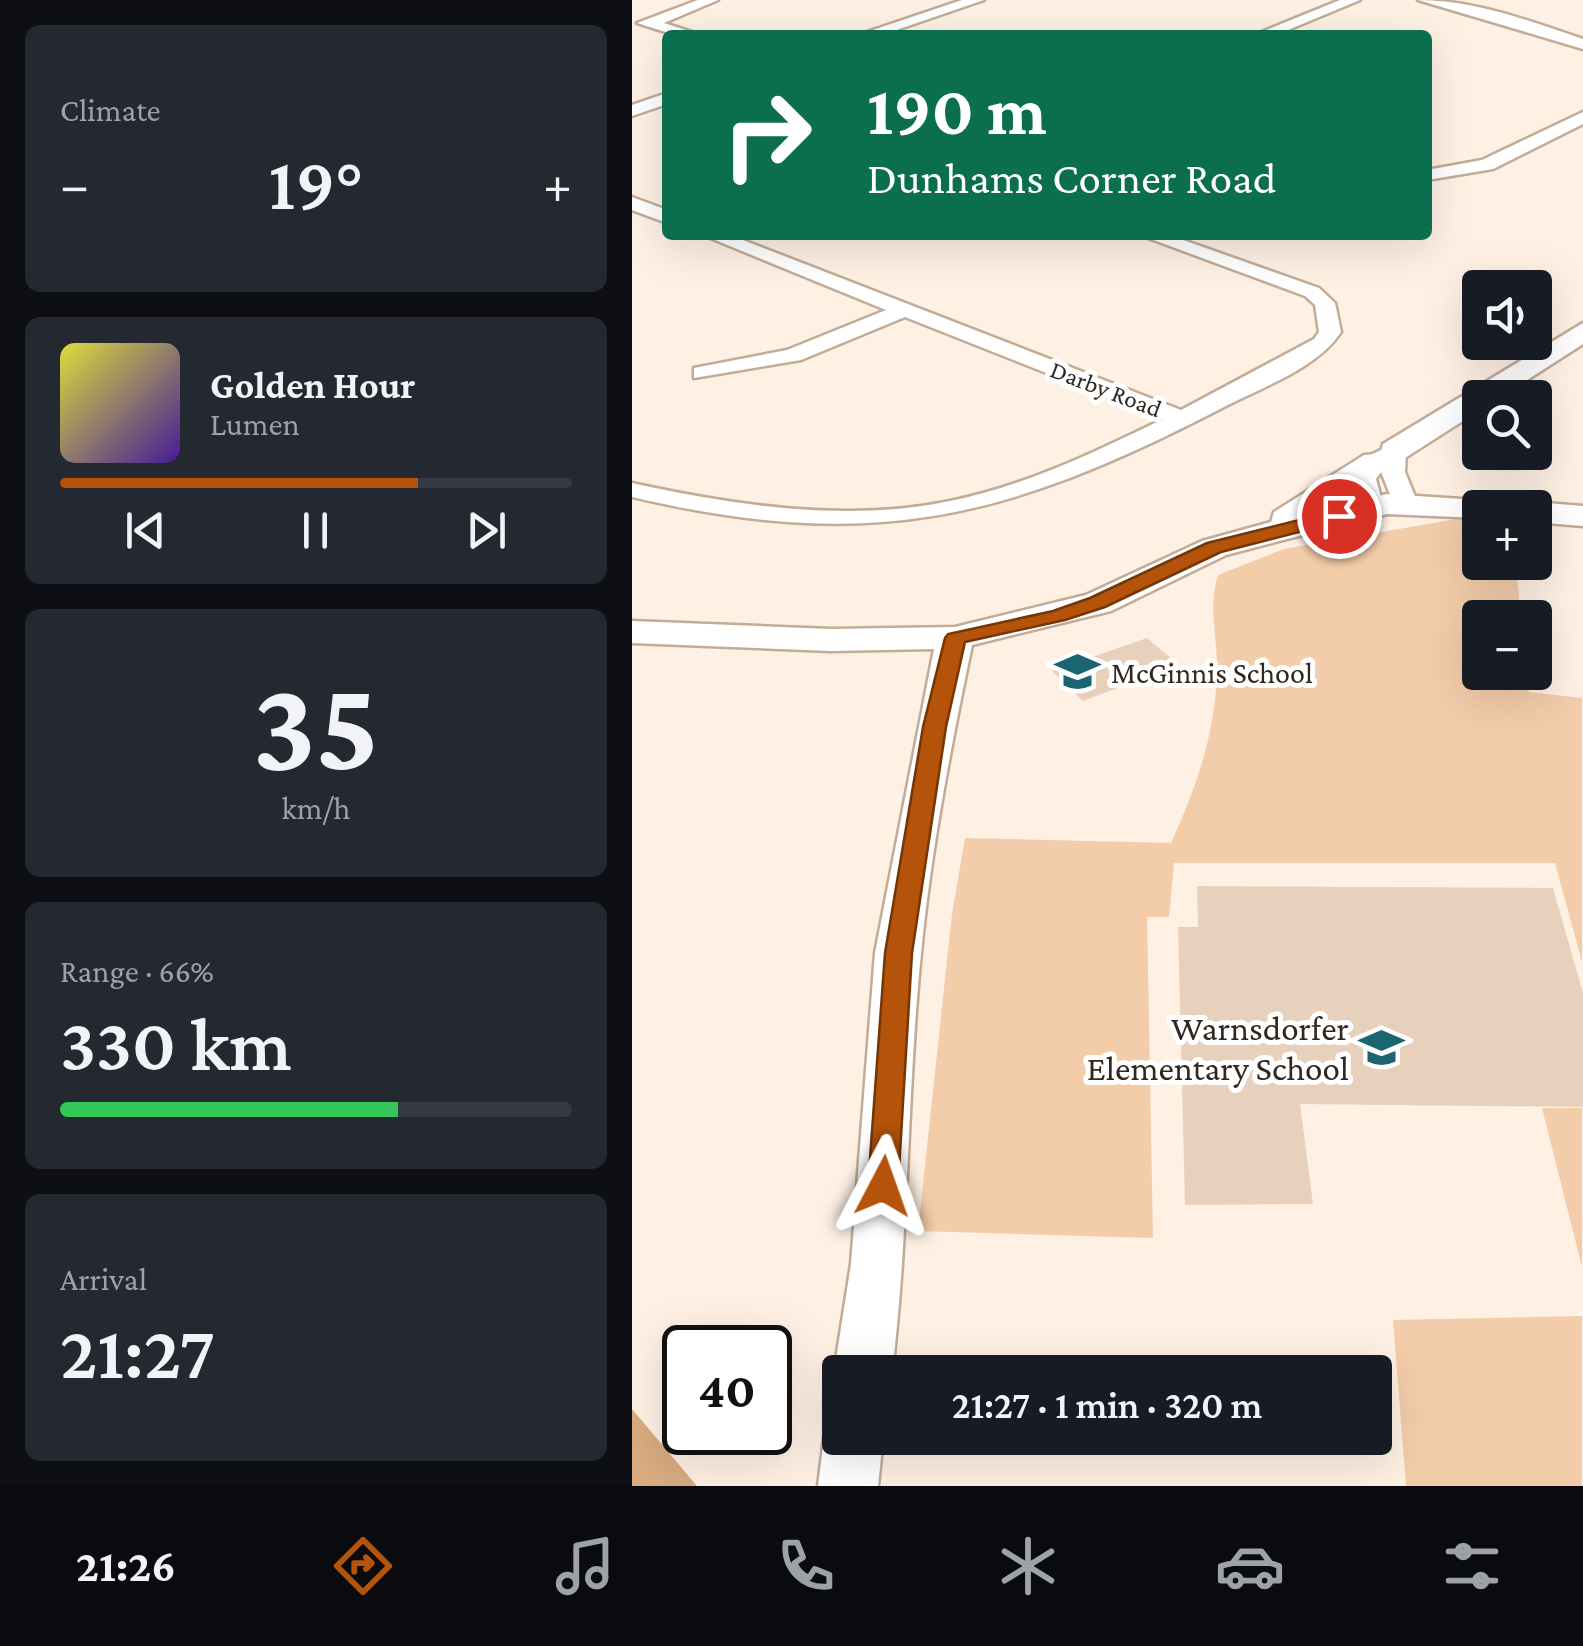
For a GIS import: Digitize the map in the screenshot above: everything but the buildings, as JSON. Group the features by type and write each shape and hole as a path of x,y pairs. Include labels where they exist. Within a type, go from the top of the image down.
{"street":[{"path":"640,23 711,0"},
{"path":"882,30 978,0"},
{"path":"1275,30 1354,0"},
{"path":"1424,0 1522,23 1582,44"},
{"path":"640,23 670,30"},
{"path":"632,111 662,100"},
{"path":"1432,174 1487,165 1582,118"},
{"path":"632,203 662,215"},
{"name":"Darby Road","path":"726,240 1182,418 1296,360 1322,344 1330,332 1325,303 1312,292 1166,240"},
{"path":"702,373 793,355 905,310"},
{"path":"1272,532 1313,500 1582,331"},
{"path":"632,490 740,509 844,514 948,509 1113,453 1182,418"},
{"path":"1385,457 1393,472 1388,506"},
{"path":"1385,457 1364,478 1388,506"},
{"path":"632,632 818,640 955,638 1071,612 1214,548 1272,532 1388,506 1462,508"},
{"path":"1552,514 1582,516"},
{"path":"865,1355 878,1264 898,953 934,727 955,638"},
{"path":"848,1486 852,1455"}],"shaded area":[{"path":"1462,518 1462,580 1518,580 1519,600 1462,600 1462,690 1529,690 1582,698 1582,962 1555,863 1174,863 1169,917 1147,917 1153,1238 918,1231 952,914 965,838 1171,843 1197,779 1213,715 1217,668 1214,599 1218,575 1284,549"},
{"path":"1542,1108 1582,1108 1582,1267"},
{"path":"1582,1316 1582,1486 1406,1486 1393,1320"},
{"path":"632,1409 662,1445 662,1455 671,1455 697,1486 632,1486"}],"place":[{"name":"McGinnis School","path":"1078,672"},
{"name":"Warnsdorfer Elementary School","path":"1382,1048"}],"route":[{"path":"883,1186 898,953 926,804 934,727 955,638 1058,616 1098,602 1214,548 1339,516"}]}
